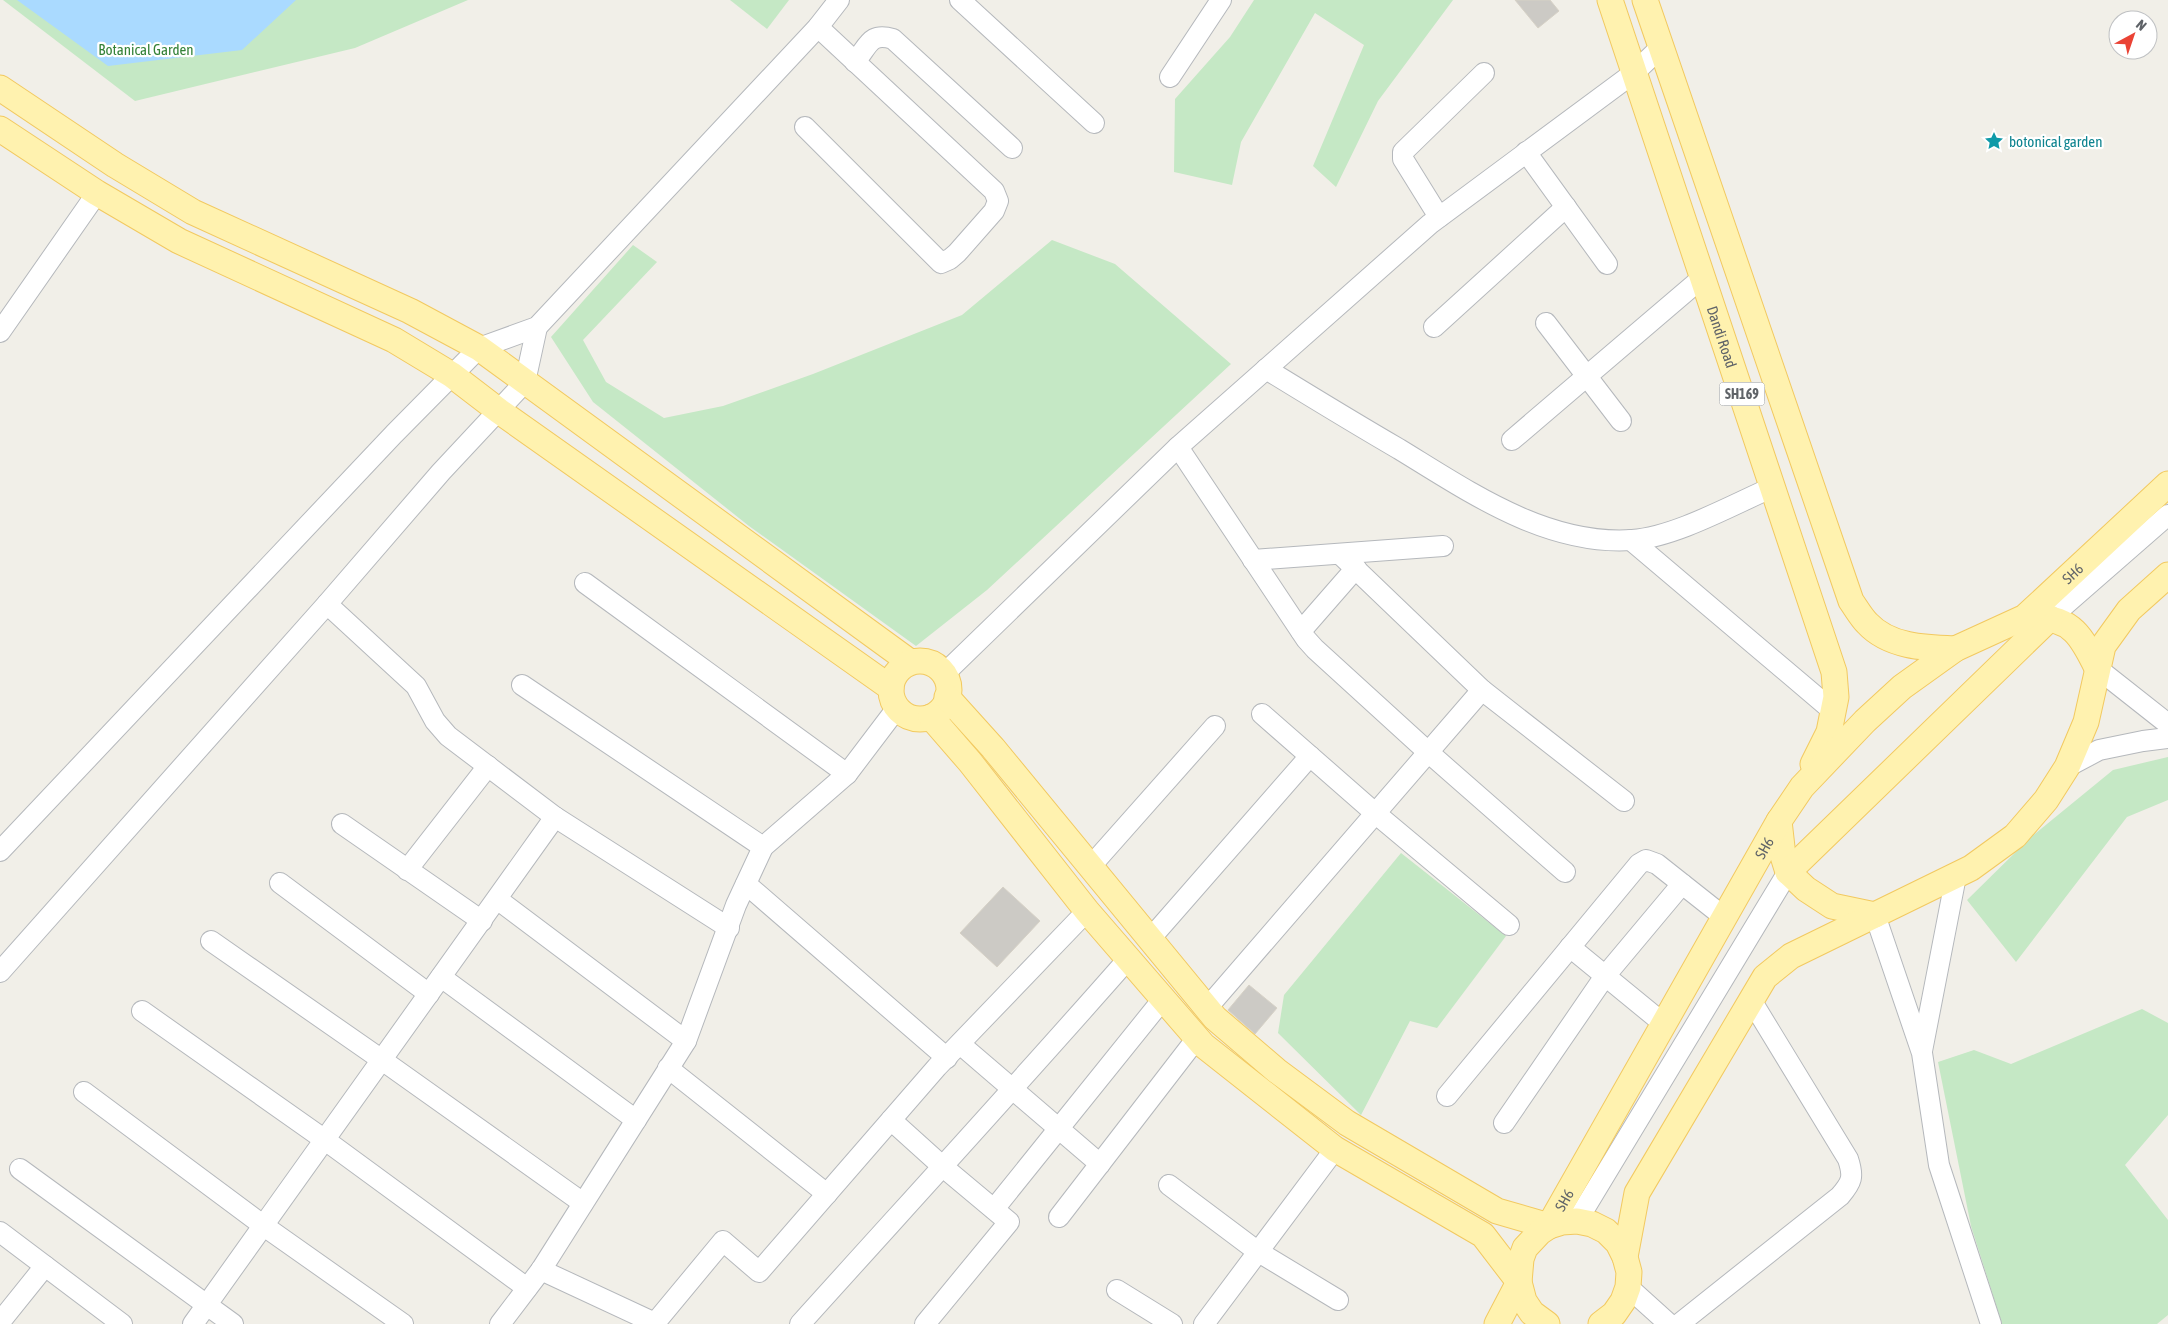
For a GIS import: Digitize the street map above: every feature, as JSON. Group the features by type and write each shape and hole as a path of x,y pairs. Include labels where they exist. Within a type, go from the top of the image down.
{"main road":[{"name":"Dandi Road","path":"1610,0 1834,672 1836,697 1829,732 1802,786"},
{"name":"SH169","path":"1649,2 1661,47 1851,601 1867,624 1888,638 1919,648 1955,649"},
{"path":"0,88 115,165 193,212 410,311 479,348 910,662 928,662 993,748 1215,1018 1276,1071 1347,1123 1498,1211 1549,1226 1562,1222 1576,1221 1592,1224 1606,1231 1618,1243 1625,1257 1629,1272 1628,1287 1623,1301 1614,1314 1601,1324"},
{"path":"0,129 97,193 179,241 394,340 452,375 894,698 913,718 932,717 940,711 946,686"},
{"name":"SH6","path":"1497,1324 1521,1292 1521,1259 1525,1248 1540,1232 1549,1226 1778,821 1802,786 1890,698 1955,649 2025,617 2168,484"},
{"path":"1625,1257 1637,1193 1765,977 1791,956 1971,868 2015,836 2046,800 2067,767 2086,722 2100,657 2129,610 2168,575"},
{"path":"2025,617 2050,618 2071,627 2100,657"},
{"path":"1788,872 2050,618"},
{"path":"894,698 896,673 910,662"},
{"path":"932,717 970,762 1087,911 1197,1038 1335,1149 1483,1235 1532,1312 1547,1324"},
{"path":"1778,821 1782,856 1788,872 1806,890 1832,906 1875,915"},
{"path":"1514,1324 1521,1292"}],"street":[{"path":"0,851 479,348 537,327 818,27 839,0"},
{"path":"960,0 1094,123"},
{"path":"1170,77 1221,0"},
{"path":"805,127 941,263 957,253 994,211 998,202 994,191 818,27"},
{"path":"855,62 874,37 882,36 893,39 1012,148"},
{"path":"946,686 1178,447 1440,216 1635,72 1661,47"},
{"path":"1440,216 1402,158 1403,152 1484,72"},
{"path":"1526,152 1607,264"},
{"path":"0,332 97,193"},
{"path":"1434,327 1566,207"},
{"path":"1512,440 1703,277"},
{"path":"1546,323 1588,375 1621,421"},
{"path":"0,972 442,472 525,382 537,327"},
{"path":"1266,370 1424,465 1512,514 1553,529 1595,539 1632,540 1665,534 1773,487"},
{"path":"1178,447 1315,649 1428,752 1565,872"},
{"path":"2050,618 2168,515"},
{"path":"1632,540 1833,711"},
{"path":"1253,560 1443,546"},
{"path":"1340,554 1482,690 1624,801"},
{"path":"1301,631 1356,568"},
{"path":"585,583 847,774"},
{"path":"327,604 416,686 435,721 448,736 555,817 728,928"},
{"path":"2100,657 2168,724"},
{"path":"522,685 763,847"},
{"path":"1207,1008 1482,690"},
{"path":"500,1324 541,1270 686,1041 736,905 763,847 847,774 894,698"},
{"path":"1262,714 1375,813 1509,925"},
{"path":"1090,867 1215,726"},
{"path":"2067,767 2099,750 2168,738"},
{"path":"1150,939 1310,756"},
{"path":"407,870 488,766"},
{"path":"193,1324 555,817"},
{"path":"342,824 482,921"},
{"path":"1447,1096 1639,864 1646,860 1652,861 1724,917"},
{"path":"1576,1221 1788,872"},
{"path":"1922,1053 1956,876"},
{"path":"280,883 429,994"},
{"path":"746,884 954,1051 1013,1091 1100,1164"},
{"path":"1504,1123 1605,976 1682,884"},
{"path":"497,899 686,1041"},
{"path":"541,1270 656,1324 723,1241 759,1272 891,1120 1087,911"},
{"path":"1875,915 1922,1053 1940,1165 1991,1324"},
{"path":"211,941 583,1202"},
{"path":"1570,948 1664,1024"},
{"path":"800,1324 942,1166 1013,1091 1128,960"},
{"path":"441,978 636,1120"},
{"path":"994,1209 1163,999"},
{"path":"1679,1324 1840,1196 1849,1186 1853,1174 1848,1159 1751,1000"},
{"path":"142,1011 325,1140 527,1288"},
{"path":"1059,1217 1197,1038"},
{"path":"668,1068 827,1194"},
{"path":"84,1092 264,1226 403,1324"},
{"path":"891,1120 1008,1222 924,1324"},
{"path":"1204,1324 1335,1149"},
{"path":"20,1168 233,1324"},
{"path":"1169,1185 1257,1251 1338,1300"},
{"path":"0,1232 122,1324"},
{"path":"0,1322 45,1266"},
{"path":"1628,1287 1669,1324"},
{"path":"1117,1290 1172,1324"}],"green space":[{"name":"Botanical Garden","path":"3,0 468,0 355,48 135,101"},
{"path":"730,0 789,0 767,29"},
{"path":"1254,0 1453,0 1378,101 1336,187 1313,166 1364,45 1315,13 1241,142 1232,185 1174,172 1175,99 1230,37"},
{"path":"1052,240 1115,264 1231,364 987,590 916,646 749,526 593,402 551,337 633,245 657,262 583,340 606,382 664,418 723,406 813,374 962,315"},
{"path":"2168,757 2168,800 2127,817 2016,962 1967,900 2031,837 2113,770"},
{"path":"1401,853 1506,936 1437,1028 1410,1021 1361,1115 1278,1033 1284,995"},
{"path":"2142,1009 2168,1023 2168,1115 2125,1165 2168,1220 2168,1315 2157,1324 2002,1324 1971,1226 1938,1062 1974,1050 2011,1064"}],"water":[{"path":"17,0 296,0 242,50 108,66"}],"building":[{"path":"1515,0 1550,0 1559,11 1538,28"},
{"path":"1003,887 1040,921 997,967 960,933"},
{"path":"1249,985 1277,1008 1255,1034 1228,1010"}],"place":[{"name":"botonical garden","path":"1994,141"}]}
